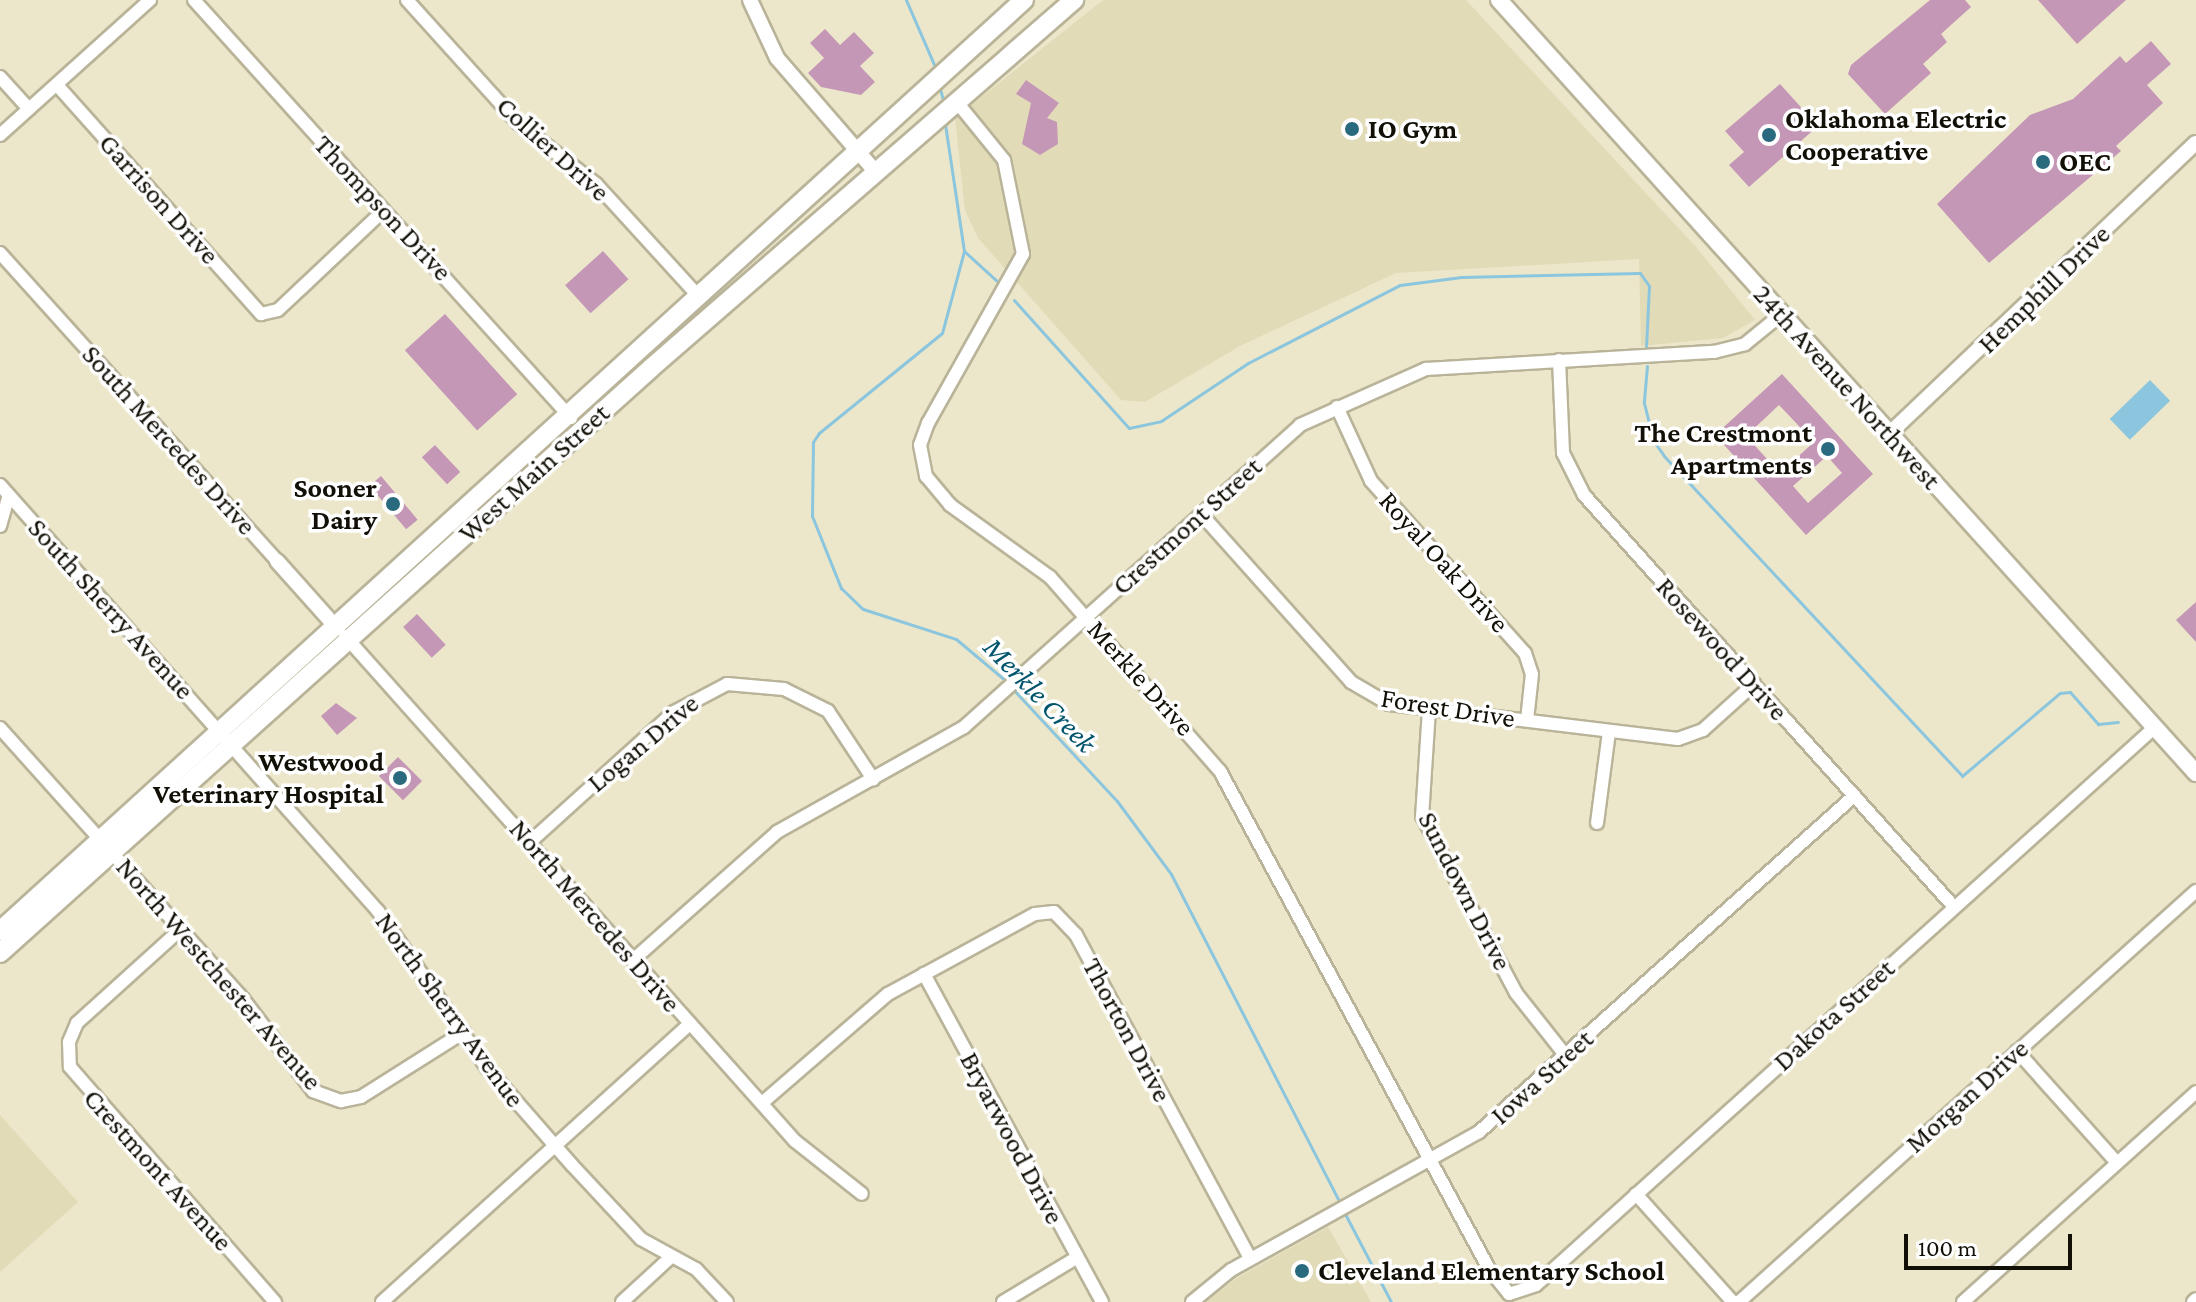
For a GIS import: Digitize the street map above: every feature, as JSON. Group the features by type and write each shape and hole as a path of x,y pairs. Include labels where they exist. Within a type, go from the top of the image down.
{"main road":[{"name":"West Main Street","path":"343,634 571,418 1024,0"},
{"name":"West Main Street","path":"0,953 109,846 343,634 922,128 1074,0"},
{"name":"24th Avenue Northwest","path":"1499,0 2196,773"},
{"name":"West Main Street","path":"0,931 109,846"}],"street":[{"path":"0,135 150,0"},
{"name":"Thompson Drive","path":"194,0 571,418"},
{"name":"Collier Drive","path":"407,0 519,124 596,184 700,298"},
{"path":"750,0 777,58 875,171"},
{"path":"0,77 29,109"},
{"name":"Garrison Drive","path":"57,85 261,314 278,310 383,211"},
{"name":"Merkle Drive","path":"954,103 1004,160 1023,254 928,423 920,445 923,469 950,505 1038,565 1220,771 1489,1269 1509,1294"},
{"name":"Hemphill Drive","path":"1891,432 2196,143"},
{"name":"South Mercedes Drive","path":"0,253 343,634"},
{"name":"Crestmont Street","path":"633,960 777,832 935,748 1022,676 1300,425 1426,369 1725,350 1756,337 1783,313"},
{"name":"Rosewood Drive","path":"1559,360 1562,442 1575,481 1954,907"},
{"name":"Royal Oak Drive","path":"1337,407 1371,481 1525,653 1532,674 1527,720"},
{"path":"0,526 4,490"},
{"name":"South Sherry Avenue","path":"4,490 226,740"},
{"name":"Forest Drive","path":"1201,514 1363,693 1389,704 1609,732 1695,735 1754,684"},
{"name":"North Mercedes Drive","path":"343,634 813,1159 862,1194"},
{"name":"Logan Drive","path":"530,842 674,712 727,684 784,689 828,711 873,779"},
{"name":"Sundown Drive","path":"1429,709 1422,816 1516,993 1566,1056"},
{"name":"Dakota Street","path":"1509,1294 1536,1285 2155,727"},
{"name":"North Westchester Avenue","path":"0,728 181,929 304,1082 330,1099 361,1097 464,1032"},
{"path":"1597,823 1609,732"},
{"name":"North Sherry Avenue","path":"226,740 397,934 464,1032 556,1147 629,1228 671,1257 696,1269 727,1302"},
{"name":"Iowa Street","path":"1192,1302 1250,1258 1479,1132 1854,796"},
{"name":"Morgan Drive","path":"1739,1302 2196,891"},
{"name":"Thorton Drive","path":"924,974 1035,914 1063,917 1250,1258"},
{"name":"Crestmont Avenue","path":"181,929 77,1023 69,1042 70,1067 275,1302"},
{"path":"762,1103 858,1018 924,974"},
{"name":"Bryarwood Drive","path":"924,974 1102,1302"},
{"path":"382,1302 690,1024"},
{"path":"2017,1051 2117,1163"},
{"path":"1963,1302 2196,1092"},
{"path":"1636,1194 1733,1302"},
{"path":"622,1302 671,1257"},
{"path":"1003,1302 1076,1258"}],"shaded area":[{"path":"1103,0 1466,0 1697,248 1755,320 1723,338 1641,346 1639,259 1396,273 1240,346 1145,402 1121,400 978,238 965,210 955,118"},
{"path":"0,1115 78,1202 0,1272"},
{"name":"Cleveland Elementary School","path":"1328,1227 1371,1302 1206,1302 1237,1278"}],"water":[{"path":"2150,380 2170,401 2130,440 2110,419"}],"building":[{"path":"1930,0 1965,0 1971,7 1941,34 1947,42 1923,64 1931,73 1885,114 1848,74 1851,65"},
{"path":"2038,0 2126,0 2077,44"},
{"path":"825,29 840,45 854,32 874,53 860,66 875,82 861,95 821,87 808,73 824,58 810,43"},
{"name":"OEC","path":"2151,41 2171,64 2147,85 2163,103 2116,146 2121,151 1989,263 1937,204 2030,115 2073,99 2120,56 2126,63"},
{"path":"1026,80 1059,103 1047,118 1057,122 1058,144 1040,155 1022,144 1031,103 1016,94"},
{"name":"Oklahoma Electric Cooperative","path":"1780,84 1818,126 1749,187 1729,165 1744,152 1725,131"},
{"path":"603,251 628,279 591,313 565,285"},
{"path":"445,314 517,394 477,430 405,350"},
{"name":"The Crestmont Apartments","path":"1782,374 1873,474 1806,535 1715,435","holes":["1779,405 1814,442 1780,473 1746,436","1827,456 1842,473 1808,503 1793,486"]},
{"path":"435,445 460,472 447,484 422,457"},
{"name":"Sooner Dairy","path":"381,476 418,520 406,529 370,486"},
{"path":"2196,602 2196,642 2176,620"},
{"path":"417,614 446,645 432,658 403,627"},
{"path":"336,703 357,718 337,735 321,716"},
{"name":"Westwood Veterinary Hospital","path":"398,757 422,781 403,800 379,776"}],"waterway":[{"name":"Merkle Creek","path":"906,0 936,69"},
{"name":"Merkle Creek","path":"939,85 944,104"},
{"name":"Merkle Creek","path":"945,124 964,251 942,333 819,433 813,442 812,516 841,588 863,609 956,639 1006,681"},
{"path":"964,251 999,283"},
{"path":"1014,300 1129,428 1161,421 1248,363 1400,285 1461,277 1640,273 1649,286 1646,348"},
{"path":"1647,366 1644,403 1653,440 1664,456 1962,776 2060,693 2070,692 2098,724 2118,722"},
{"name":"Merkle Creek","path":"1011,687 1117,801 1171,874 1340,1203"},
{"name":"Merkle Creek","path":"1343,1210 1391,1302"}],"place":[{"name":"IO Gym","path":"1352,129"},
{"name":"Oklahoma Electric Cooperative","path":"1769,135"},
{"name":"OEC","path":"2043,162"},
{"name":"The Crestmont Apartments","path":"1828,449"},
{"name":"Sooner Dairy","path":"393,504"},
{"name":"Westwood Veterinary Hospital","path":"400,778"},
{"name":"Cleveland Elementary School","path":"1302,1271"}]}
